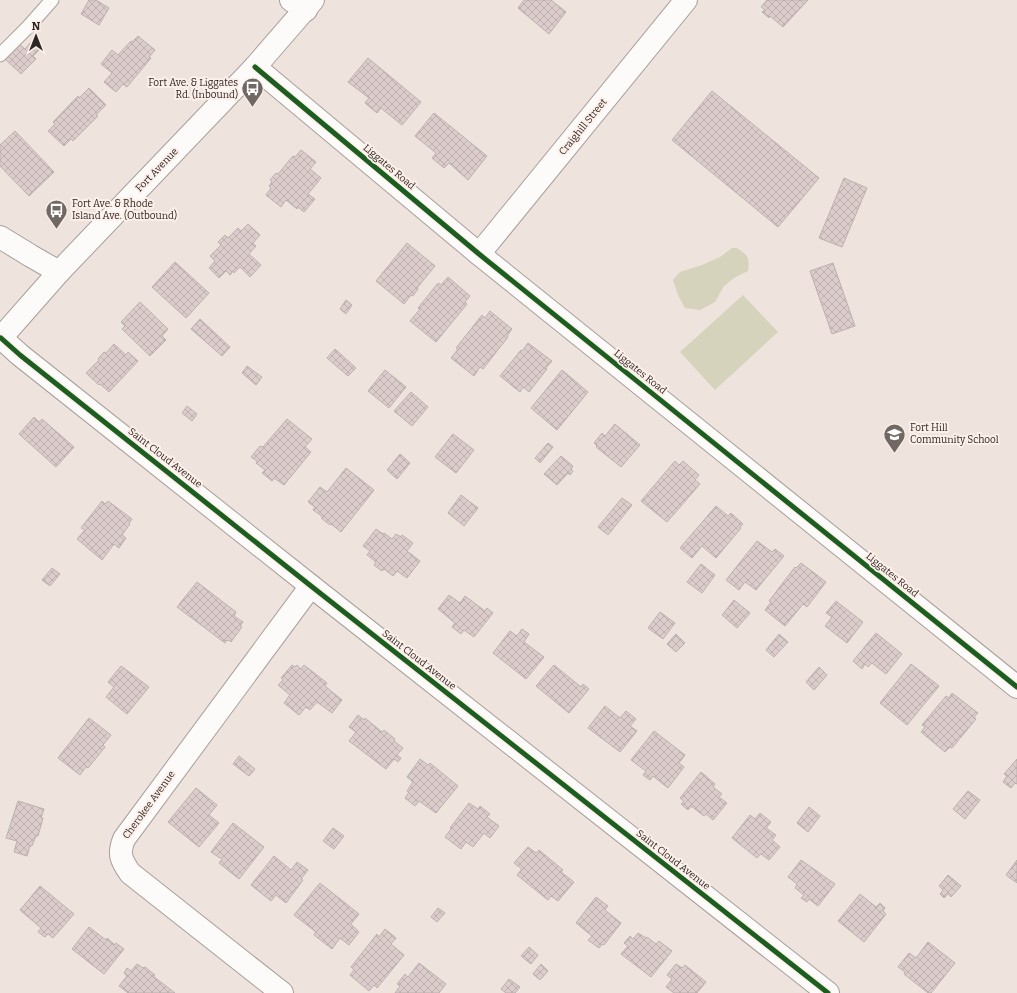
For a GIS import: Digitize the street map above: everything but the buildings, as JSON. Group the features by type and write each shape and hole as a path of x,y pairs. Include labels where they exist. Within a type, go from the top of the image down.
{"street":[{"name":"Craighill Street","path":"479,254 686,0"},
{"name":"Fort Avenue","path":"1,339 59,272 255,67 303,3"},
{"name":"Liggates Road","path":"255,67 479,254 1017,687"},
{"path":"0,237 59,272"},
{"name":"Saint Cloud Avenue","path":"1,339 311,586 828,993"},
{"name":"Cherokee Avenue","path":"282,993 130,873 120,856 120,847 124,839 311,586"}],"lane":[{"path":"0,55 52,0"}],"shaded area":[{"path":"732,248 737,248 746,255 749,263 748,271 734,278 724,286 715,302 700,310 685,308 678,295 673,280 680,272 720,257"},
{"path":"743,295 778,332 715,390 680,352"}],"cycle path":[{"path":"255,67 479,254 1017,687"},
{"path":"1,338 20,355 311,586 828,993"}],"place":[{"name":"Fort Ave. & Liggates Rd. (Inbound)","path":"253,108"},
{"name":"Fort Ave. & Rhode Island Ave. (Outbound)","path":"57,230"},
{"name":"Fort Hill Community School","path":"895,454"}]}
